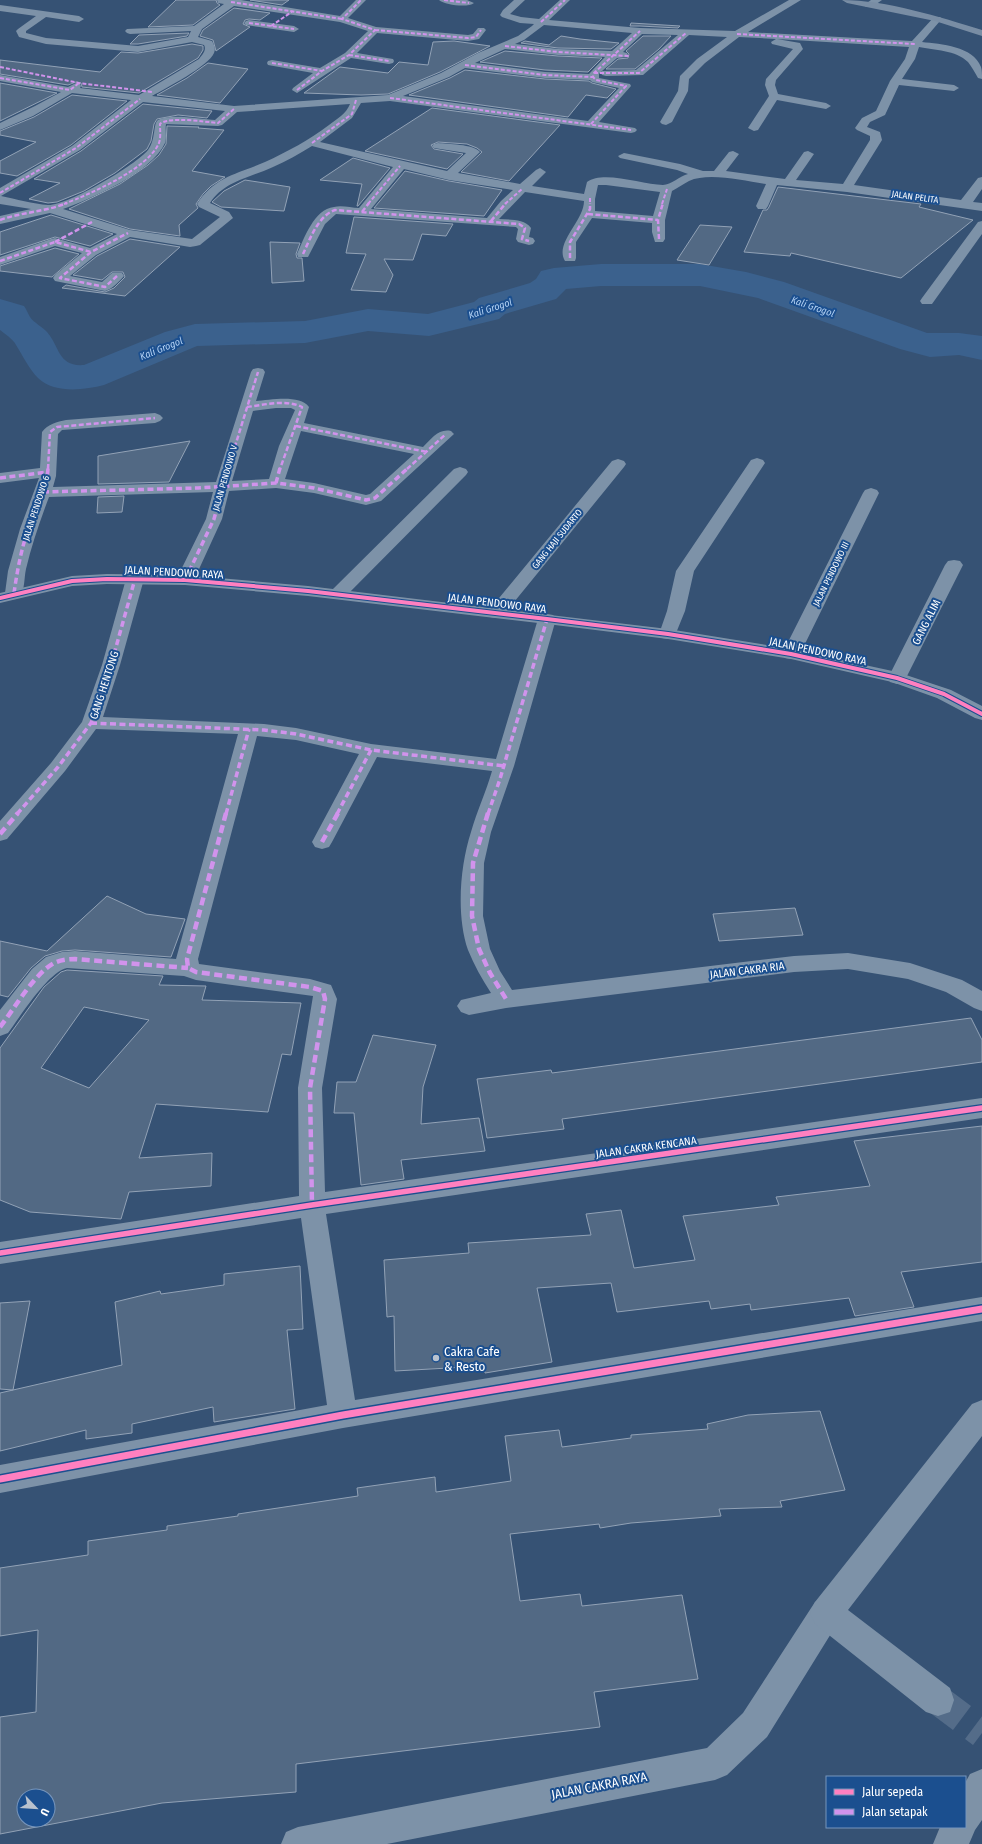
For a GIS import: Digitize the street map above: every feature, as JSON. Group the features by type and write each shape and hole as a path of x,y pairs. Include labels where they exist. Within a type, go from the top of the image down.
{"highway":[{"path":"966,1815 982,1786"},
{"path":"950,1844 958,1828"}],"main road":[{"path":"847,0 873,2 982,32"},
{"path":"936,19 982,27"}],"street":[{"path":"212,0 234,1 342,19 375,30 468,38 476,38 481,30"},
{"path":"342,19 361,0"},
{"path":"444,0 469,3"},
{"path":"520,0 506,12 505,15 516,19 541,22 640,31 915,44 936,47 967,56 982,76"},
{"path":"390,98 465,65 482,55 505,46 529,33 565,0"},
{"path":"666,122 683,91 684,78 701,61 734,36 796,0"},
{"path":"192,39 198,27 234,1"},
{"path":"0,8 79,19"},
{"path":"271,26 293,11"},
{"path":"0,193 76,148 140,99 197,66 207,56 210,47 208,43 192,39 138,49 46,41 22,35 21,31 23,29 45,14"},
{"path":"847,188 876,140 876,134 861,128 866,120 881,113 895,81 910,59 915,44 936,19"},
{"path":"249,23 294,29"},
{"path":"130,30 198,27"},
{"path":"297,90 322,71 349,55 375,30"},
{"path":"594,75 613,55 640,31"},
{"path":"465,65 545,75 594,75 639,72 686,33"},
{"path":"734,36 796,45 798,49 771,79 770,85 774,96"},
{"path":"505,46 629,56"},
{"path":"349,55 388,60"},
{"path":"272,63 322,71"},
{"path":"0,67 74,87 140,99 234,108 390,98 631,130"},
{"path":"591,124 626,86 596,80 594,75"},
{"path":"0,78 74,87 152,92"},
{"path":"895,81 954,88"},
{"path":"0,127 38,110 61,97 74,87"},
{"path":"774,96 826,106"},
{"path":"754,128 774,96"},
{"path":"0,200 50,209 128,233 183,243 196,242 227,217 203,204 210,193 241,174 268,165 312,142 352,114 356,100"},
{"path":"0,220 12,216 50,209 120,178 144,161 160,141 160,124 162,122 170,120 218,123 234,108"},
{"path":"312,142 400,166 449,176 522,189 590,198"},
{"path":"438,146 470,150 474,152 449,176"},
{"path":"718,174 733,154"},
{"path":"788,183 808,154"},
{"path":"624,156 680,167 702,174"},
{"path":"362,212 400,166"},
{"path":"491,221 505,204 540,172"},
{"path":"570,258 570,242 590,209 591,185 599,181 667,189 686,178 702,174"},
{"name":"JALAN PELITA","path":"702,174 718,174 788,183 847,188 982,207"},
{"path":"762,206 774,181"},
{"path":"965,204 982,181"},
{"path":"659,239 658,220 667,189"},
{"path":"303,254 312,236 329,212 335,210 491,221 523,225 525,228 522,239 529,241"},
{"path":"588,214 658,220"},
{"path":"0,261 55,242 92,222"},
{"path":"927,301 982,225"},
{"path":"117,276 105,287 60,278 91,252 128,233"},
{"path":"55,242 91,252"},
{"name":"JALAN PENDOWO V","path":"184,580 214,519 222,487 258,372"},
{"path":"247,407 288,404 299,405 302,410 286,446 276,483"},
{"name":"JALAN PENDOWO 6","path":"7,596 17,571 28,529 43,492 48,472 50,432 57,427 66,425 155,418"},
{"path":"296,426 427,452"},
{"path":"43,492 222,487 276,483 314,488 366,500 375,498 446,434"},
{"path":"668,634 678,604 685,571 757,463"},
{"name":"GANG HAJI SUDARTO","path":"496,613 618,464"},
{"path":"0,478 48,472"},
{"path":"338,594 460,472"},
{"name":"JALAN PENDOWO III","path":"791,654 871,493"},
{"name":"GANG ALIM","path":"898,678 954,565"},
{"name":"JALAN PENDOWO RAYA","path":"7,596 72,581 135,579 184,580 338,594 547,619 668,634 791,654 898,678 944,694 982,714"},
{"name":"GANG HENTONG","path":"0,834 58,767 91,723 112,665 135,579"},
{"path":"506,1000 490,973 479,949 472,916 473,863 481,832 504,766 547,619"},
{"path":"91,723 249,729 296,734 370,750 504,766"},
{"path":"188,968 187,959 249,729"},
{"path":"322,842 370,750"},
{"path":"0,1027 34,983 52,964 62,960 74,959 188,968 196,972 310,987 323,991 325,999 310,1088 312,1205 343,1415"},
{"name":"JALAN CAKRA RIA","path":"469,1006 506,1000 794,964 848,961 910,971 954,986 982,1002"},
{"name":"JALAN CAKRA KENCANA","path":"0,1253 312,1205 982,1108"},
{"path":"0,1479 343,1415 982,1309"},
{"name":"JALAN CAKRA RAYA","path":"298,1844 715,1763 755,1725 826,1613 982,1413"},
{"path":"826,1613 938,1700"}],"building":[{"path":"176,0 216,0 220,5 193,25 148,27"},
{"path":"250,0 289,0 282,5"},
{"path":"234,8 270,13 260,20 245,20 243,24 250,27 216,51 213,40 200,36 203,30"},
{"path":"631,23 680,26 678,28 630,26"},
{"path":"189,33 187,36 130,44 139,35"},
{"path":"561,36 619,43 611,49 558,48 521,43 525,41 549,45"},
{"path":"643,36 671,36 659,49 635,69 606,69 618,59 628,58 629,54 626,51"},
{"path":"454,41 490,46 440,72 388,94 361,95 304,93 340,67 388,73 399,62 428,65 433,42"},
{"path":"192,44 203,46 203,50 198,58 139,93 82,87 81,83 76,82 68,85 0,74 0,60 100,72 121,52 138,53"},
{"path":"505,51 602,58 588,72 545,70 480,62"},
{"path":"208,63 248,69 220,103 157,95 187,78"},
{"path":"465,70 545,79 589,81 616,89 607,98 586,95 568,117 409,95"},
{"path":"0,83 57,93 0,121"},
{"path":"72,95 127,101 71,145 17,176 0,173 0,161 36,142 0,135 0,131 34,117"},
{"path":"143,104 212,111 207,118 178,115 157,119 154,124 151,141 147,149 115,173 84,191 57,202 48,203 29,199 60,183 34,179 81,151"},
{"path":"432,108 560,125 509,181 461,172 482,152 467,144 438,142 431,145 434,149 463,154 447,169 365,151"},
{"path":"167,126 199,127 198,128 224,130 192,171 225,177 211,186 203,194 196,204 198,208 179,225 180,236 130,229 69,209 120,184 148,165 159,155 166,144"},
{"path":"353,158 390,168 358,206 362,184 320,180"},
{"path":"405,171 449,181 502,190 484,216 374,208"},
{"path":"245,180 290,187 284,211 221,207 212,202 224,191"},
{"path":"778,187 921,204 919,207 973,220 901,278 791,253 790,256 744,252 763,210 767,210 769,207"},
{"path":"51,215 113,234 90,246 55,237 0,255 0,232"},
{"path":"354,217 453,224 446,236 422,234 413,260 384,259 393,275 386,292 351,290 366,254 346,253"},
{"path":"700,225 732,227 709,265 677,260"},
{"path":"130,239 180,247 125,296 62,288 66,285 105,292 114,288 125,277 123,272 112,272 102,280 73,275 97,256"},
{"path":"270,242 300,243 296,254 297,258 302,258 304,281 272,283"},
{"path":"55,248 79,254 52,277 0,271 0,266"},
{"path":"190,441 169,482 98,484 98,456"},
{"path":"124,496 122,512 97,513 98,497"},
{"path":"107,896 146,914 185,919 171,957 75,950 62,951 45,956 31,968 8,997 0,995 0,941 47,951"},
{"path":"795,908 803,935 719,941 713,914"},
{"path":"67,970 163,976 159,985 206,986 202,1000 301,1003 291,1055 282,1054 268,1112 156,1104 139,1158 212,1153 211,1186 129,1192 121,1219 30,1212 0,1200 0,1048 44,987 61,972","holes":["84,1007 149,1020 89,1088 41,1068"]},
{"path":"971,1018 982,1040 982,1062 562,1119 564,1129 487,1138 477,1079 551,1070 552,1073"},
{"path":"373,1035 436,1045 423,1087 421,1124 479,1118 485,1151 401,1160 404,1179 361,1185 354,1113 334,1113 337,1082 356,1082"},
{"path":"982,1126 982,1262 901,1272 914,1307 855,1316 849,1298 751,1310 750,1304 711,1309 709,1301 617,1312 611,1283 537,1288 552,1362 485,1373 484,1366 395,1371 394,1316 387,1317 384,1260 469,1253 468,1243 591,1235 586,1214 621,1210 634,1268 695,1260 683,1216 779,1205 776,1197 870,1186 854,1141"},
{"path":"300,1266 303,1329 287,1330 295,1409 214,1422 213,1407 132,1424 132,1433 86,1439 86,1430 0,1451 0,1393 122,1365 115,1302 160,1291 161,1294 224,1285 224,1274"},
{"path":"30,1301 13,1390 0,1389 0,1303"},
{"path":"820,1411 845,1490 780,1501 782,1507 719,1509 721,1516 631,1523 600,1528 599,1524 510,1534 520,1601 580,1594 582,1606 682,1595 698,1679 594,1692 600,1727 296,1764 296,1792 162,1803 56,1823 56,1788 16,1788 16,1828 31,1828 0,1834 0,1717 36,1712 38,1630 0,1636 0,1568 88,1555 88,1541 167,1530 167,1526 358,1496 357,1488 435,1477 436,1492 511,1481 505,1436 559,1430 562,1447 631,1438 631,1435 708,1429 707,1424 748,1415"}],"waterway":[{"name":"Kali Grogol","path":"0,310 11,314 12,321 33,339 38,351 52,370 61,376 72,378 90,377 178,340 195,335 305,332 368,320 429,325 486,311 492,306 543,291 550,286 554,279 601,275 700,275 746,283 771,290 914,341 930,345 959,344 982,348"}],"tunnel":[{"path":"938,1700 982,1733"}],"marked path":[{"path":"297,90 322,71 349,55 375,30 342,19 361,0"},
{"path":"444,0 469,3"},
{"path":"541,22 565,0"},
{"path":"231,2 342,19"},
{"path":"271,26 293,11"},
{"path":"249,23 294,29"},
{"path":"375,30 468,38 476,37 481,30"},
{"path":"591,124 626,86 596,80 593,77 594,73 640,31"},
{"path":"594,73 639,73 686,33"},
{"path":"737,34 915,44"},
{"path":"505,46 558,52 629,56"},
{"path":"349,55 389,61"},
{"path":"272,63 322,71"},
{"path":"465,65 545,75 593,77"},
{"path":"0,67 79,83 152,92"},
{"path":"0,78 70,90 79,83"},
{"path":"390,98 631,130"},
{"path":"0,193 76,148 140,99"},
{"path":"312,143 352,114 356,100"},
{"path":"0,220 12,216 45,211 78,199 111,183 141,163 152,153 159,143 160,124 162,122 170,120 218,123 234,109"},
{"path":"362,212 400,166"},
{"path":"491,221 505,204 522,189"},
{"path":"659,239 658,220 667,189"},
{"path":"570,258 570,242 590,209 590,198"},
{"path":"303,254 320,222 325,216 335,210 519,224 525,228 522,239 529,241"},
{"path":"588,214 658,220"},
{"path":"55,242 92,222"},
{"path":"117,276 105,287 60,278 91,252 128,233"},
{"path":"0,261 55,242 91,252"},
{"path":"185,580 214,519 222,487 258,372"},
{"path":"247,407 284,403 291,403 302,407 287,446 276,483"},
{"path":"14,593 17,571 28,529 48,476 50,432 57,427 66,425 155,418"},
{"path":"296,426 427,452"},
{"path":"43,492 198,488 276,483 314,488 366,500 375,498 446,434"},
{"path":"0,478 48,472"},
{"path":"0,834 58,767 91,723 111,665 135,579"},
{"path":"506,999 490,973 479,949 472,916 473,863 481,832 500,779 547,619"},
{"path":"91,723 196,726 264,730 296,734 371,750 504,766"},
{"path":"249,729 187,959 188,968 196,972 310,987 323,991 325,999 310,1088 312,1205"},
{"path":"322,842 371,750"},
{"path":"0,1027 40,975 54,963 59,961 75,959 188,968"}],"cycle path":[{"path":"0,598 41,587 72,581 107,579 185,580 308,591 547,619 668,634 791,654 897,678 944,694 982,714"},
{"path":"0,1253 312,1205 982,1108"},
{"path":"0,1479 343,1415 982,1309"}],"place":[{"name":"Cakra Cafe & Resto","path":"436,1358"}]}
